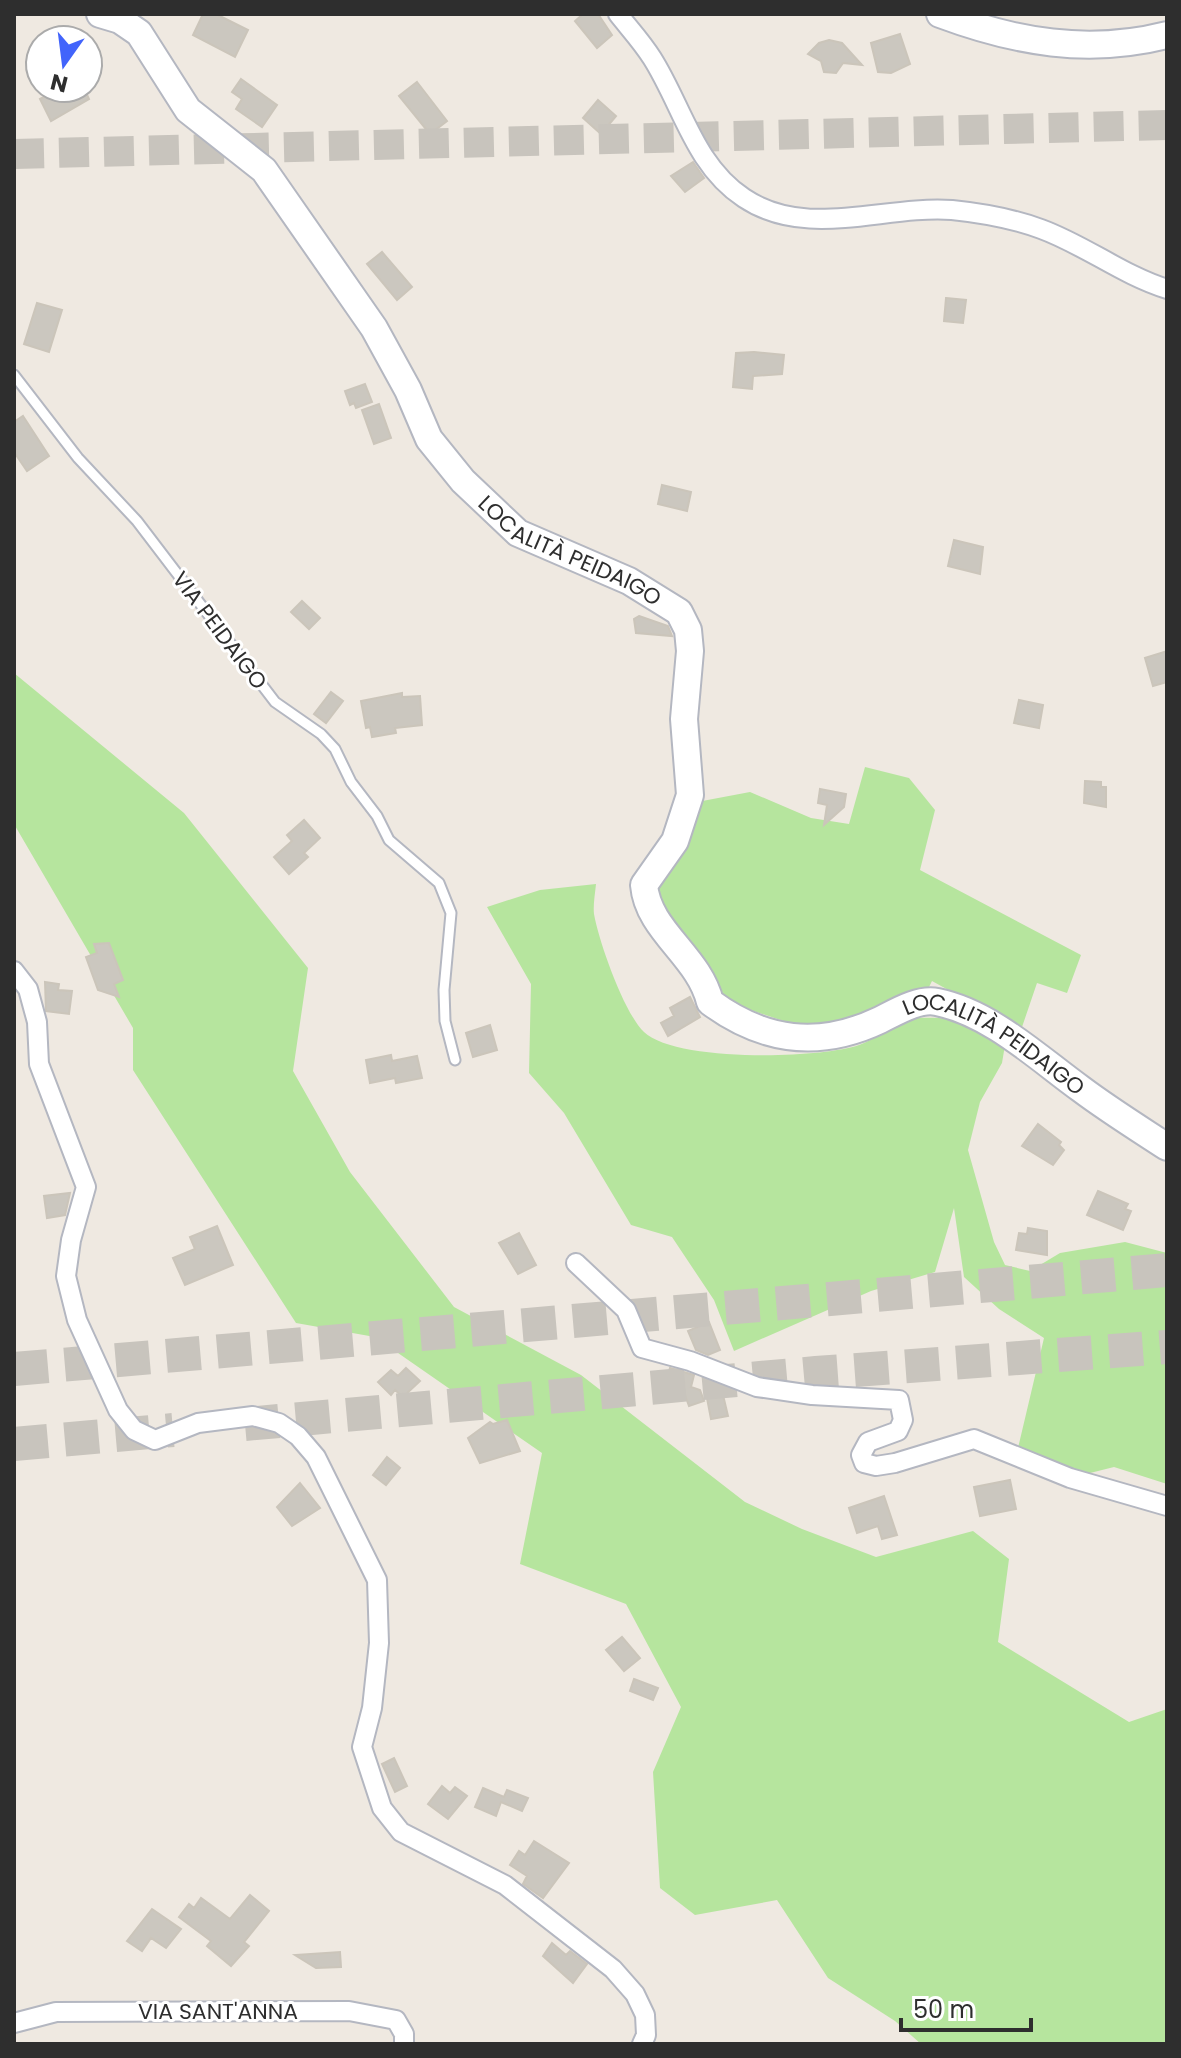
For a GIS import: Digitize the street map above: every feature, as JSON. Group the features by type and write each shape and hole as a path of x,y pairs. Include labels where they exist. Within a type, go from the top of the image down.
{"street":[{"name":"LOCALITÀ PEIDAIGO","path":"100,14 120,20 139,33 188,110 264,170 374,328 408,390 429,439 463,481 518,533 629,581 679,612 688,630 690,651 684,719 690,795 675,841 644,885 653,916 705,984 710,1002 754,1027 820,1040 854,1032 904,1008 931,1001 949,1005 992,1025 1167,1147"},
{"path":"618,14 652,58 691,136 714,171 742,197 761,208 829,221 905,209 1003,218 1043,229 1140,281 1167,289"},
{"path":"940,14 1003,36 1038,43 1123,44 1167,35"},
{"path":"14,971 28,989 37,1022 39,1064 50,1100 86,1187 71,1240 66,1276 77,1320 118,1410 134,1430 155,1440 198,1423 253,1416 279,1423 298,1436 316,1457 377,1580 379,1643 372,1708 362,1747 382,1808 401,1832 505,1885 613,1969 635,1994 645,2015 646,2035 642,2044"},
{"path":"576,1263 626,1310 642,1348 690,1361 757,1387 812,1395 888,1396 899,1400 903,1420 898,1431 868,1442 861,1455 864,1463 876,1466 895,1463 974,1439 1070,1478 1167,1506"},
{"name":"VIA SANT'ANNA","path":"14,2023 56,2012 349,2011 396,2020 404,2034 404,2044"}],"lane":[{"name":"VIA PEIDAIGO","path":"14,375 78,458 137,521 275,702 321,734 335,749 351,782 377,816 389,840 439,883 451,913 444,990 445,1021 455,1060"}],"green space":[{"path":"14,673 184,813 308,968 293,1071 350,1172 454,1307 581,1375 745,1502 802,1529 876,1557 973,1531 1009,1559 998,1642 1129,1722 1167,1709 1167,2044 921,2044 895,2021 828,1978 777,1900 695,1915 660,1888 653,1772 681,1707 626,1604 520,1564 542,1453 375,1337 296,1323 133,1070 133,1028 14,824"},
{"path":"865,767 909,778 935,810 920,870 1081,955 1067,993 1037,983 1021,1030 932,981 926,993 817,1032 720,1000 654,887 679,861 697,802 750,792 811,818 849,824"},
{"path":"596,884 594,914 613,976 636,1023 660,1042 715,1053 813,1053 859,1045 907,1019 942,1018 962,1022 1005,1045 1002,1063 980,1102 968,1150 994,1242 1005,1265 1030,1271 1060,1253 1125,1242 1167,1253 1167,1484 1114,1467 1086,1474 1018,1448 1044,1338 999,1309 964,1277 954,1208 935,1272 871,1291 734,1351 714,1300 672,1237 631,1225 564,1113 529,1073 531,984 487,907 540,890"}],"building":[{"path":"203,14 216,14 248,30 235,57 193,35"},
{"path":"583,14 598,14 612,35 597,48 575,21"},
{"path":"900,34 910,64 891,73 878,72 871,43"},
{"path":"829,40 842,43 862,65 843,63 836,73 824,72 821,61 808,54 819,43"},
{"path":"241,79 277,105 262,127 236,109 242,99 232,92"},
{"path":"417,82 447,121 430,134 399,96"},
{"path":"598,100 616,116 601,134 583,118"},
{"path":"42,104 80,104 51,121"},
{"path":"693,162 704,178 685,192 671,176"},
{"path":"382,252 412,287 397,300 367,264"},
{"path":"946,298 966,300 963,323 944,321"},
{"path":"37,303 62,310 49,352 24,344"},
{"path":"736,353 784,355 782,374 753,376 752,389 733,387"},
{"path":"365,384 372,402 356,408 354,403 350,405 345,391"},
{"path":"379,404 391,438 374,444 362,410"},
{"path":"23,416 49,456 27,471 14,452 14,422"},
{"path":"662,485 691,492 687,511 658,504"},
{"path":"954,540 983,547 980,574 948,566"},
{"path":"302,601 320,618 309,629 291,612"},
{"path":"639,616 668,626 672,636 636,633 634,619"},
{"path":"1167,651 1167,682 1153,686 1145,658"},
{"path":"331,692 343,701 326,723 314,714"},
{"path":"402,693 402,697 420,696 422,725 395,728 396,733 372,737 370,727 366,728 361,701"},
{"path":"1019,700 1043,705 1039,728 1014,723"},
{"path":"1085,781 1101,782 1101,787 1106,787 1106,807 1084,803"},
{"path":"820,789 846,794 844,807 824,825 827,805 818,803"},
{"path":"304,820 320,838 304,853 308,857 289,874 274,857 292,841 287,835"},
{"path":"109,943 123,980 114,984 119,997 98,990 86,957 97,953 94,944"},
{"path":"45,982 59,984 58,990 72,991 69,1014 46,1011"},
{"path":"690,997 700,1017 668,1036 661,1023 674,1016 670,1008"},
{"path":"490,1025 497,1050 473,1057 466,1033"},
{"path":"391,1055 392,1061 417,1056 422,1078 396,1083 395,1078 370,1083 366,1060"},
{"path":"1038,1124 1061,1142 1059,1145 1064,1150 1053,1165 1022,1146"},
{"path":"1098,1191 1128,1204 1125,1209 1131,1211 1123,1230 1087,1215"},
{"path":"70,1193 65,1215 47,1218 44,1196"},
{"path":"217,1226 233,1265 185,1285 173,1258 195,1249 190,1237"},
{"path":"1028,1228 1047,1231 1047,1255 1016,1250 1019,1233 1027,1234"},
{"path":"519,1233 536,1265 518,1274 499,1243"},
{"path":"709,1322 720,1350 708,1355 696,1350 688,1331"},
{"path":"406,1368 420,1381 403,1397 395,1390 391,1395 378,1382 391,1370 398,1376"},
{"path":"670,1368 694,1375 691,1387 700,1390 704,1401 689,1406 685,1395 664,1390"},
{"path":"723,1395 728,1416 711,1419 707,1398"},
{"path":"507,1420 520,1451 480,1463 468,1438 490,1422"},
{"path":"387,1457 400,1468 386,1485 373,1475"},
{"path":"1010,1480 1016,1509 980,1516 974,1487"},
{"path":"300,1483 320,1508 292,1526 277,1507"},
{"path":"884,1496 897,1535 882,1539 878,1526 857,1533 849,1508"},
{"path":"622,1637 640,1658 624,1671 606,1650"},
{"path":"634,1679 658,1688 653,1700 630,1691"},
{"path":"394,1758 407,1786 395,1792 382,1764"},
{"path":"442,1786 450,1793 455,1787 467,1796 448,1819 428,1804"},
{"path":"483,1788 504,1797 507,1790 528,1798 522,1811 501,1802 496,1816 475,1807"},
{"path":"534,1841 569,1863 543,1898 523,1884 527,1876 510,1865 519,1851 525,1855"},
{"path":"250,1895 269,1911 244,1942 249,1946 231,1966 207,1946 211,1941 179,1917 189,1904 194,1908 201,1898 230,1919"},
{"path":"152,1909 181,1929 166,1948 151,1938 142,1951 127,1941"},
{"path":"552,1943 566,1955 570,1951 587,1964 573,1983 543,1956"},
{"path":"340,1952 341,1967 316,1968 295,1955"}],"tunnel":[{"path":"14,154 1167,125"},
{"path":"14,1369 1167,1270"},
{"path":"245,1424 816,1373 1167,1347"},
{"path":"14,1444 173,1430"}]}
